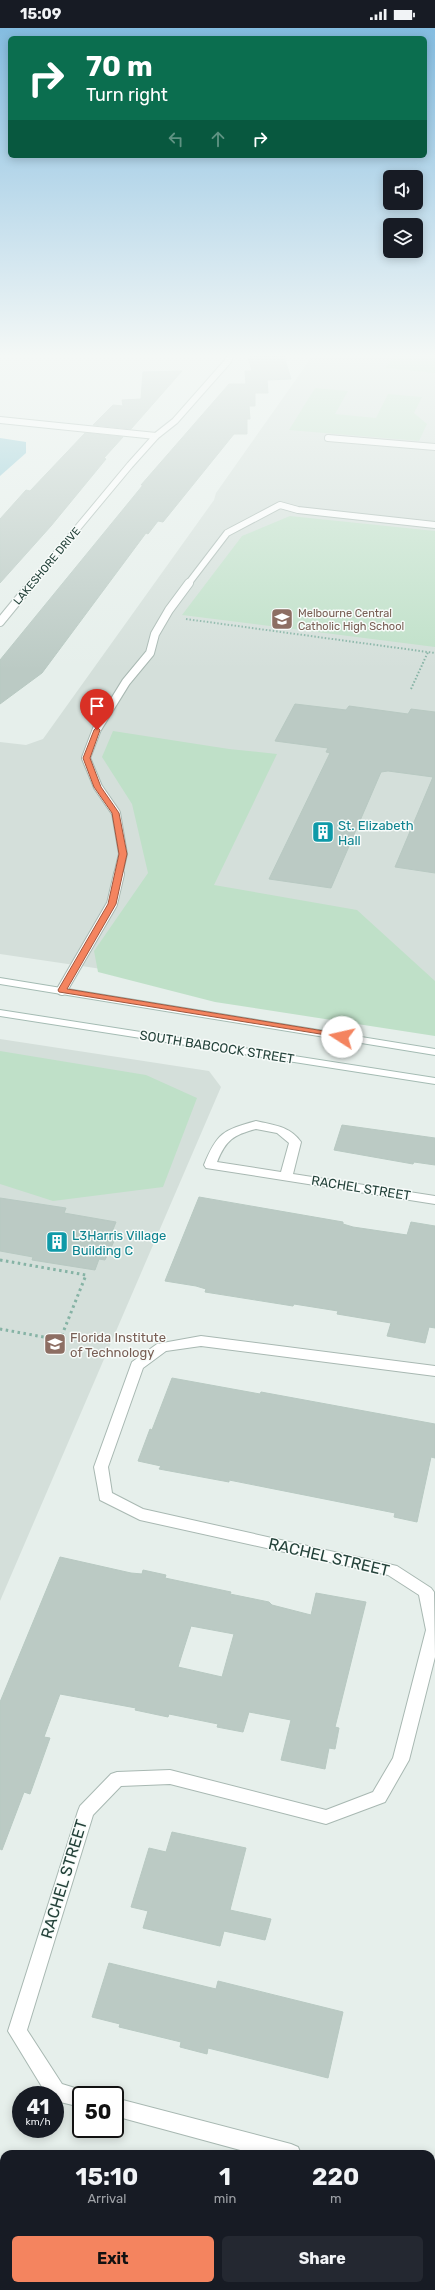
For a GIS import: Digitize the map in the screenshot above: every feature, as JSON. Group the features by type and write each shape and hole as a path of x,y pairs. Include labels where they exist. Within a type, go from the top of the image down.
{"street":[{"path":"0,981 435,1052"},
{"name":"SOUTH BABCOCK STREET","path":"0,1013 435,1081"},
{"name":"RACHEL STREET","path":"286,1177 295,1142 281,1130 256,1125 237,1130 220,1143 210,1165 286,1177 435,1200"},
{"name":"RACHEL STREET","path":"72,2096 56,2092 17,2031 86,1811 117,1779 170,1776 326,1817 379,1797 401,1760 434,1630 426,1592 392,1570 140,1514 105,1496 101,1466 137,1365 162,1347 201,1341 435,1371"},
{"path":"124,2109 276,2150"}],"lane":[{"name":"LAKESHORE DRIVE","path":"0,622 136,460"},
{"path":"62,990 112,904 123,854 116,813 98,787 86,758 97,730 126,682 150,653 155,634 166,615 227,533 262,516 280,504 298,510 435,525"}],"path":[{"path":"166,615 218,624 435,653"},
{"path":"411,689 428,652"},
{"path":"0,1260 86,1275 60,1340 0,1329"}],"shaded area":[{"name":"Melbourne Central Catholic High School","path":"240,460 435,460 435,1018 0,954 0,742 26,745 43,739 214,500 216,493"},
{"name":"Florida Institute of Technology","path":"0,1039 209,1071 221,1087 0,1601"}],"green space":[{"path":"290,516 435,531 435,647 182,615 242,536"},
{"path":"113,731 229,749 277,754 214,885 357,910 435,981 435,1036 215,1002 98,972 94,951 148,873 132,804 102,757"},
{"path":"0,1051 146,1075 197,1098 163,1187 53,1201 0,1184"}],"water":[{"path":"0,460 19,460 0,476"}],"building":[{"path":"60,460 106,460 51,526 0,583 0,519 26,490 30,491"},
{"path":"163,460 213,460 163,522 158,521 148,534 146,533 42,673 0,704 0,660 143,485 141,485"},
{"path":"295,704 346,710 349,706 408,714 411,709 435,712 435,873 395,867 433,777 388,771 381,772 331,888 269,879 330,753 326,752 328,748 275,741"},
{"path":"342,1125 435,1138 435,1165 414,1162 413,1164 334,1150"},
{"path":"199,1197 343,1222 343,1224 353,1227 407,1235 411,1222 435,1226 435,1328 429,1327 425,1343 387,1336 391,1323 337,1314 338,1311 294,1304 293,1306 205,1292 206,1289 196,1286 165,1281"},
{"name":"L3Harris Village Building C","path":"0,1198 66,1208 64,1213 116,1222 112,1232 118,1233 105,1260 99,1259 95,1270 32,1260 33,1257 0,1251"},
{"path":"172,1378 260,1394 261,1392 435,1424 435,1458 431,1457 417,1522 394,1517 395,1513 229,1480 229,1482 159,1469 161,1466 138,1461 150,1429 152,1430"},
{"path":"60,1557 131,1573 142,1574 143,1570 166,1575 165,1578 231,1592 230,1594 269,1602 272,1605 311,1615 316,1593 366,1602 335,1727 339,1728 335,1749 329,1748 325,1769 281,1760 291,1720 249,1712 243,1732 217,1727 218,1724 169,1714 168,1717 135,1710 136,1708 60,1694 44,1737 50,1738 30,1794 24,1792 2,1850 0,1849 0,1702","holes":["191,1626 234,1634 222,1677 178,1667"]},
{"path":"172,1832 246,1848 230,1910 271,1919 265,1940 224,1931 220,1946 143,1928 148,1911 131,1907 149,1848 166,1852"},
{"path":"109,1963 216,1989 218,1981 343,2012 328,2078 208,2048 207,2054 180,2047 181,2042 119,2027 120,2024 92,2017"}],"place":[{"name":"Melbourne Central Catholic High School","path":"282,619"},
{"name":"St. Elizabeth Hall","path":"323,832"},
{"name":"L3Harris Village Building C","path":"57,1242"},
{"name":"Florida Institute of Technology","path":"55,1344"}],"route":[{"path":"97,730 86,758 98,787 116,813 123,854 112,904 62,990 342,1037"}]}
